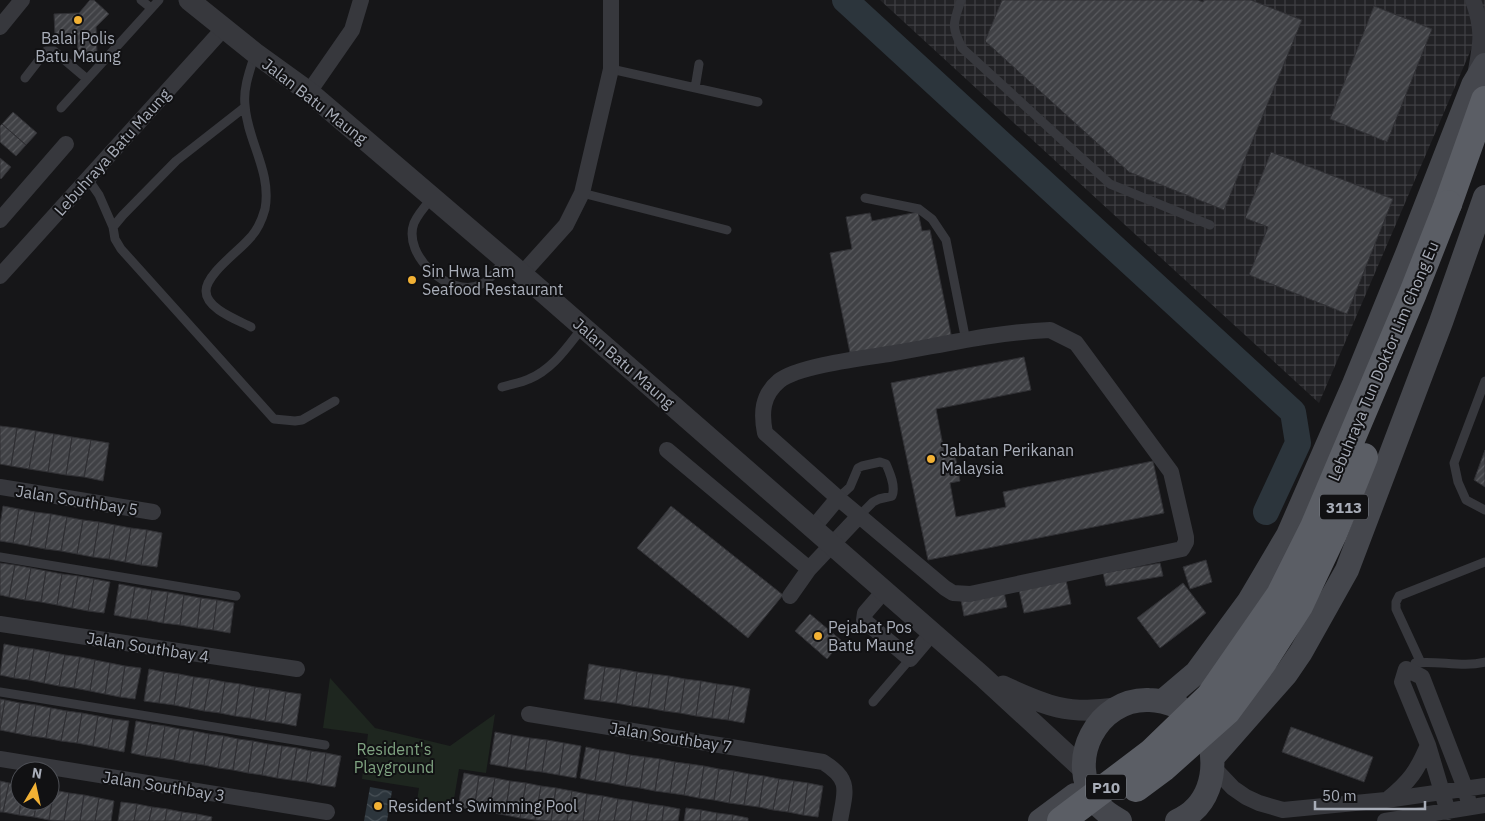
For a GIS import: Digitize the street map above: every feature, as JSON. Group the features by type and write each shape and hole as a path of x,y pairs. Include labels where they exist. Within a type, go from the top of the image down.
{"highway":[{"name":"Lebuhraya Tun Doktor Lim Chong Eu","path":"1454,206 1479,92"},
{"name":"Lebuhraya Tun Doktor Lim Chong Eu","path":"1157,760 1210,696 1280,595 1314,528 1413,294 1454,206 1485,152"},
{"name":"P10","path":"1061,821 1157,760"},
{"name":"P10","path":"1090,821 1157,760"}],"main road":[{"path":"1163,701 1196,673 1249,601 1288,535 1354,384 1407,254 1479,92 1485,65"},
{"path":"1213,762 1286,674 1301,652 1347,570 1441,322 1485,197"},
{"path":"1262,579 1262,608 1278,623 1302,622 1330,600"},
{"path":"1120,821 1108,814 1096,802 1086,778 1085,751 1092,733 1103,717 1116,708 1131,702 1147,699 1163,701 1178,706 1192,716 1210,742 1213,762 1209,787 1199,805 1184,818 1177,821"},
{"path":"1040,821 1086,778"}],"street":[{"path":"0,26 22,0"},
{"name":"Jalan Batu Maung","path":"189,0 255,53 309,92 522,274 982,676 1086,778"},
{"path":"309,92 352,30 361,0"},
{"path":"522,274 566,225 582,193 612,69 611,0"},
{"path":"1473,0 1480,21 1479,92"},
{"name":"Lebuhraya Batu Maung","path":"0,276 224,28"},
{"path":"0,220 66,144"},
{"path":"1050,330 1076,342 1171,472 1186,537 1185,546 1178,550 962,595 945,588 838,498 765,433 762,419 765,398 779,381 797,372 840,362 1020,331 1050,330"},
{"path":"667,450 809,570"},
{"name":"Jalan Southbay 5","path":"0,487 153,512"},
{"path":"813,528 838,498"},
{"path":"790,596 809,570 859,516"},
{"path":"884,591 865,613 864,620 910,659 932,633"},
{"name":"Jalan Southbay 4","path":"0,624 297,669"},
{"path":"1413,666 1422,677 1465,788 1465,811 1443,793 1428,745 1402,682 1413,666"},
{"name":"Jalan Batu Maung","path":"982,676 1033,700 1060,708 1092,711 1116,708"},
{"name":"Jalan Southbay 7","path":"529,714 823,762 845,783 846,790 840,821"},
{"path":"1386,800 1405,786 1419,767 1428,745"},
{"name":"Jalan Southbay 3","path":"0,759 327,812"},
{"path":"1213,762 1233,788 1246,797 1283,810 1386,800 1485,786"},
{"path":"1385,821 1465,811"}],"lane":[{"path":"141,0 152,8"},
{"path":"61,108 159,0"},
{"path":"961,0 955,19 954,32 962,48 1110,184 1210,224"},
{"path":"25,78 46,51 54,51 87,79"},
{"path":"251,327 215,307 209,300 206,291 208,283 214,274 250,238 259,225 265,209 264,175 245,107 246,88 255,53"},
{"path":"695,88 700,64"},
{"path":"612,69 758,102"},
{"path":"113,227 176,161 245,107"},
{"path":"88,179 99,195 113,227 115,239 121,249 274,419 302,420 335,401"},
{"path":"582,193 727,230"},
{"path":"432,198 414,222 413,241 425,264 433,273 454,285 474,287 488,280 504,260"},
{"path":"865,198 919,209 932,218 946,240 966,341"},
{"path":"502,387 528,380 541,373 554,363 583,327"},
{"path":"1485,381 1454,463 1458,482 1466,500 1485,510"},
{"path":"838,498 850,486 858,468 880,462 886,464 894,493 892,496 873,502 859,516"},
{"path":"0,557 236,596"},
{"path":"1485,562 1399,596 1396,602 1396,609 1413,666 1485,662"},
{"path":"873,702 910,659"},
{"path":"0,692 325,745"}],"shaded area":[{"path":"880,0 1485,0 1485,17 1319,403"}],"green space":[{"name":"Resident's Playground","path":"330,678 375,728 450,746 495,714 486,773 459,769 453,805 417,800 419,788 362,779 368,734 323,728"}],"water":[{"name":"Resident's Swimming Pool","path":"370,787 392,791 387,821 364,821"}],"building":[{"name":"Balai Polis Batu Maung","path":"90,0 94,0 109,14 96,27 97,54 78,55 77,34 55,35 54,14 79,13"},
{"path":"1002,0 1198,0 1203,2 1204,0 1251,0 1302,20 1224,210 1129,172 985,41"},
{"path":"1374,6 1432,29 1387,142 1330,119"},
{"path":"13,112 37,133 26,145 2,124"},
{"path":"2,124 26,145 16,156 0,142 0,126"},
{"path":"1271,152 1393,199 1347,314 1249,275 1268,227 1245,218"},
{"path":"0,158 11,167 1,179 0,178"},
{"path":"918,212 922,231 930,230 952,339 851,358 830,253 852,249 846,217 870,213 872,221"},
{"name":"Jabatan Perikanan Malaysia","path":"1024,357 1031,390 936,409 945,456 955,455 960,481 950,483 956,517 1006,507 1003,492 1153,461 1164,513 928,560 891,383"},
{"path":"0,426 17,428 11,466 0,464"},
{"path":"17,428 36,431 29,469 11,466"},
{"path":"36,431 54,434 48,472 29,469"},
{"path":"54,434 72,437 66,475 48,472"},
{"path":"72,437 91,440 84,477 66,475"},
{"path":"91,440 109,443 103,481 84,477"},
{"path":"1485,450 1485,487 1474,480"},
{"path":"3,506 19,509 13,543 0,541"},
{"path":"671,506 783,595 748,638 637,548"},
{"path":"19,509 35,512 29,546 13,543"},
{"path":"35,512 51,514 45,549 29,546"},
{"path":"51,514 67,517 61,551 45,549"},
{"path":"67,517 83,520 77,554 61,551"},
{"path":"83,520 99,522 93,557 77,554"},
{"path":"99,522 115,525 109,559 93,557"},
{"path":"115,525 131,528 125,562 109,559"},
{"path":"131,528 147,530 141,565 125,562"},
{"path":"147,530 162,533 157,567 141,565"},
{"path":"1206,560 1212,582 1190,589 1183,567"},
{"path":"0,563 15,565 9,597 0,595"},
{"path":"1160,563 1163,576 1106,586 1103,573"},
{"path":"15,565 31,568 25,600 9,597"},
{"path":"31,568 46,571 41,602 25,600"},
{"path":"46,571 62,574 57,605 41,602"},
{"path":"62,574 78,576 72,608 57,605"},
{"path":"78,576 94,579 88,611 72,608"},
{"path":"94,579 110,582 104,613 88,611"},
{"path":"1066,580 1071,604 1024,613 1019,590"},
{"path":"1183,583 1206,613 1160,648 1137,618"},
{"path":"119,584 135,587 130,618 114,615"},
{"path":"135,587 152,590 147,620 130,618"},
{"path":"152,590 168,592 163,623 147,620"},
{"path":"168,592 184,595 180,625 163,623"},
{"path":"1004,592 1007,607 964,616 961,600"},
{"path":"184,595 201,598 197,628 180,625"},
{"path":"201,598 217,600 213,630 197,628"},
{"path":"217,600 234,603 230,633 213,630"},
{"name":"Pejabat Pos Batu Maung","path":"810,614 842,641 827,659 795,631"},
{"path":"4,644 19,647 14,678 0,675"},
{"path":"19,647 34,649 29,680 14,678"},
{"path":"34,649 50,652 44,683 29,680"},
{"path":"50,652 65,655 59,686 44,683"},
{"path":"65,655 80,657 74,688 59,686"},
{"path":"80,657 95,660 90,691 74,688"},
{"path":"95,660 110,663 105,694 90,691"},
{"path":"110,663 125,666 120,697 105,694"},
{"path":"589,664 605,667 600,701 584,699"},
{"path":"125,666 141,668 135,699 120,697"},
{"path":"605,667 621,669 616,703 600,701"},
{"path":"149,669 164,672 159,703 144,701"},
{"path":"621,669 637,672 632,706 616,703"},
{"path":"164,672 179,674 174,705 159,703"},
{"path":"637,672 653,674 648,708 632,706"},
{"path":"179,674 194,677 189,708 174,705"},
{"path":"653,674 669,676 664,711 648,708"},
{"path":"669,676 685,679 680,713 664,711"},
{"path":"194,677 210,679 204,711 189,708"},
{"path":"210,679 225,682 220,713 204,711"},
{"path":"685,679 701,681 696,716 680,713"},
{"path":"701,681 717,684 712,718 696,716"},
{"path":"225,682 240,684 235,716 220,713"},
{"path":"240,684 255,687 250,718 235,716"},
{"path":"717,684 734,686 728,720 712,718"},
{"path":"734,686 750,689 744,723 728,720"},
{"path":"255,687 270,689 265,721 250,718"},
{"path":"270,689 286,692 281,723 265,721"},
{"path":"286,692 301,694 296,726 281,723"},
{"path":"0,699 5,700 0,728"},
{"path":"5,700 20,703 15,733 0,730"},
{"path":"20,703 36,705 31,736 15,733"},
{"path":"36,705 51,708 46,738 31,736"},
{"path":"51,708 67,711 61,741 46,738"},
{"path":"67,711 82,713 77,743 61,741"},
{"path":"82,713 98,716 93,746 77,743"},
{"path":"98,716 113,719 108,749 93,746"},
{"path":"113,719 129,721 124,752 108,749"},
{"path":"136,721 151,724 145,756 131,753"},
{"path":"151,724 165,726 160,758 145,756"},
{"path":"165,726 180,729 174,760 160,758"},
{"path":"1291,727 1373,757 1364,782 1282,752"},
{"path":"180,729 194,731 189,763 174,760"},
{"path":"194,731 209,734 204,765 189,763"},
{"path":"495,732 512,735 507,767 490,764"},
{"path":"209,734 224,736 218,768 204,765"},
{"path":"512,735 530,738 525,770 507,767"},
{"path":"224,736 238,739 233,770 218,768"},
{"path":"530,738 547,740 542,772 525,770"},
{"path":"238,739 253,741 248,773 233,770"},
{"path":"547,740 564,743 559,775 542,772"},
{"path":"253,741 268,744 262,775 248,773"},
{"path":"564,743 581,746 576,778 559,775"},
{"path":"268,744 282,746 277,778 262,775"},
{"path":"282,746 297,748 291,780 277,778"},
{"path":"586,747 600,750 595,781 580,778"},
{"path":"297,748 311,751 306,782 291,780"},
{"path":"600,750 615,752 610,783 595,781"},
{"path":"311,751 326,753 321,785 306,782"},
{"path":"615,752 630,755 625,786 610,783"},
{"path":"326,753 341,756 335,787 321,785"},
{"path":"630,755 645,757 640,788 625,786"},
{"path":"645,757 660,759 655,791 640,788"},
{"path":"660,759 675,762 670,793 655,791"},
{"path":"675,762 690,764 684,795 670,793"},
{"path":"690,764 704,766 699,798 684,795"},
{"path":"704,766 719,769 714,800 699,798"},
{"path":"719,769 734,771 729,803 714,800"},
{"path":"734,771 749,774 744,805 729,803"},
{"path":"464,773 479,776 474,810 458,807"},
{"path":"749,774 764,776 759,807 744,805"},
{"path":"479,776 495,778 489,812 474,810"},
{"path":"764,776 779,779 773,810 759,807"},
{"path":"495,778 510,781 505,815 489,812"},
{"path":"779,779 794,781 788,812 773,810"},
{"path":"0,781 9,783 3,812 0,812"},
{"path":"510,781 526,783 520,818 505,815"},
{"path":"794,781 808,783 803,815 788,812"},
{"path":"10,783 10,811 20,811 19,815 3,812"},
{"path":"526,783 541,786 535,820 520,818"},
{"path":"808,783 823,786 818,817 803,815"},
{"path":"541,786 556,788 551,821 535,820"},
{"path":"556,788 572,791 567,821 551,821"},
{"path":"60,791 69,793 64,821 49,820 50,811 60,811"},
{"path":"572,791 587,794 583,821 567,821"},
{"path":"69,793 84,795 80,821 64,821"},
{"path":"587,794 603,796 598,821 583,821"},
{"path":"84,795 99,798 95,821 80,821"},
{"path":"603,796 618,799 614,821 598,821"},
{"path":"99,798 114,801 111,821 95,821"},
{"path":"618,799 633,801 630,821 614,821"},
{"path":"633,801 649,804 646,821 630,821"},
{"path":"121,802 137,804 134,821 118,821"},
{"path":"137,804 152,807 149,821 134,821"},
{"path":"649,804 664,806 662,821 646,821"},
{"path":"664,806 680,809 678,821 662,821"},
{"path":"152,807 167,809 165,821 149,821"},
{"path":"686,808 701,810 700,821 684,821"},
{"path":"167,809 182,812 180,821 165,821"},
{"path":"701,810 717,813 716,821 700,821"},
{"path":"20,811 35,811 34,817 19,815"},
{"path":"35,811 50,811 49,820 34,817"},
{"path":"182,812 197,814 196,821 180,821"},
{"path":"717,813 733,815 732,821 716,821"},
{"path":"197,814 212,817 211,821 196,821"},
{"path":"733,815 748,818 748,821 732,821"}],"waterway":[{"path":"845,0 1293,412 1298,443 1266,512"}],"place":[{"name":"Balai Polis Batu Maung","path":"78,20"},
{"name":"Sin Hwa Lam Seafood Restaurant","path":"412,280"},
{"name":"Jabatan Perikanan Malaysia","path":"931,459"},
{"name":"Pejabat Pos Batu Maung","path":"818,636"},
{"name":"Resident's Swimming Pool","path":"378,806"}]}
